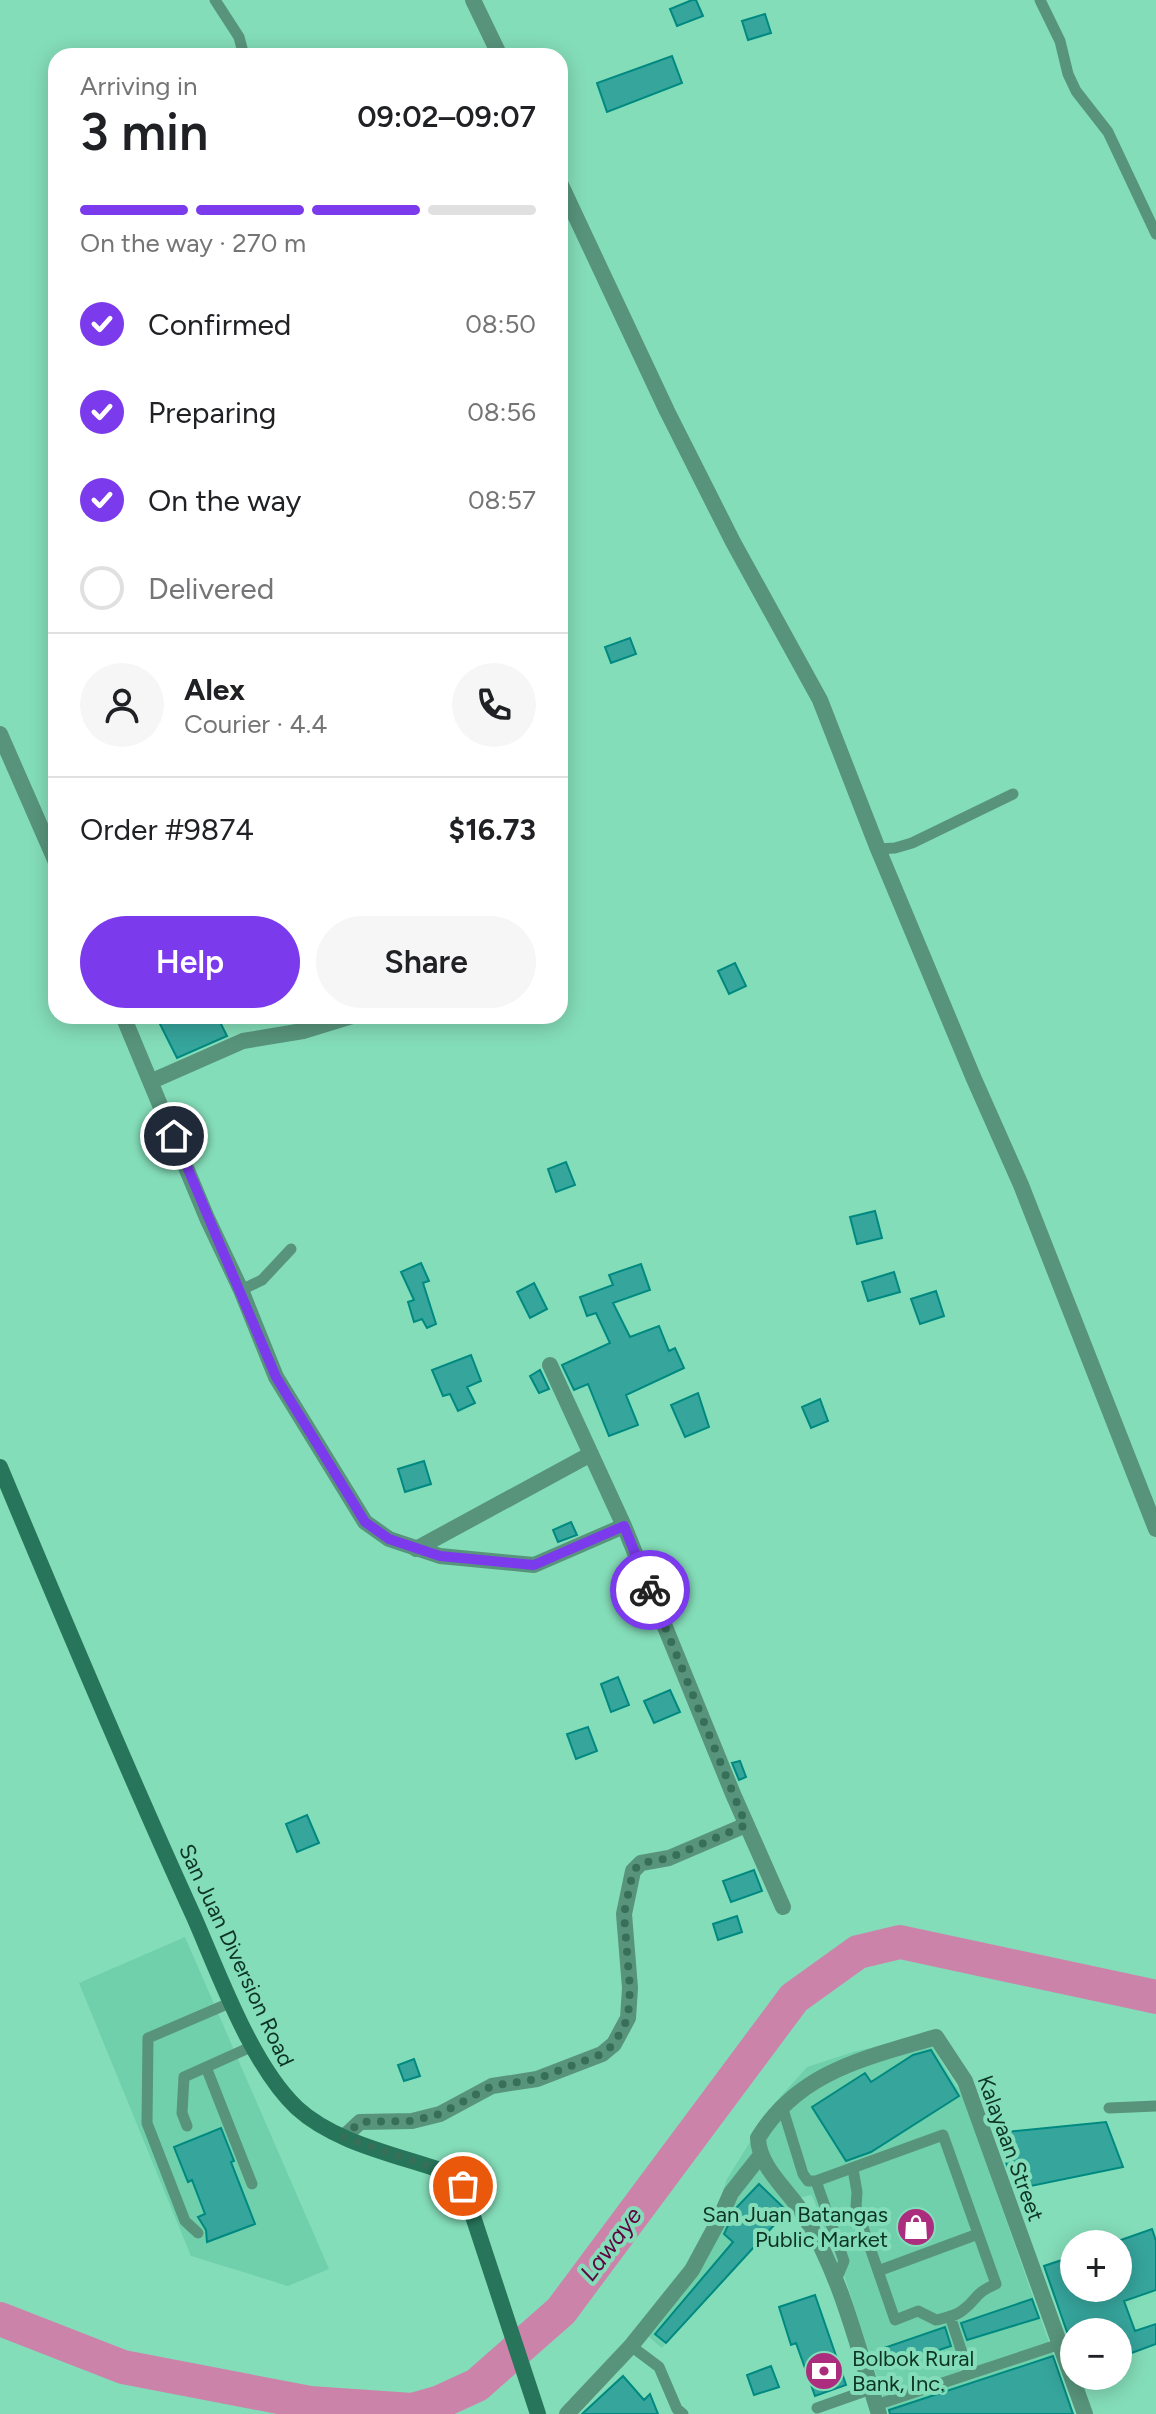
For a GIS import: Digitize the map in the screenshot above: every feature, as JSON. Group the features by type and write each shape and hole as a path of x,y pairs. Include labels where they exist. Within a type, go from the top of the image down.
{"street":[{"path":"473,0 496,48"},
{"path":"568,200 733,542 820,700 878,849 1021,1185 1156,1529"},
{"path":"0,734 48,844"},
{"path":"127,1024 276,1377 365,1522 389,1539 416,1549 466,1560 534,1565 624,1526"},
{"path":"152,1081 243,1041 326,1024"},
{"path":"550,1365 624,1526 746,1825 783,1907"},
{"path":"416,1549 591,1454"},
{"name":"San Juan Diversion Road","path":"0,1467 122,1758 232,2002 273,2083 298,2110 344,2137 454,2177 463,2186 538,2414"},
{"path":"344,2137 360,2122 412,2121 440,2114 492,2086 537,2079 602,2054 614,2044 628,2018 630,1988 624,1914 633,1871 641,1863 669,1858 746,1825"},
{"name":"Kalayaan Street","path":"782,2106 815,2080 864,2058 936,2037 965,2081 1060,2344"},
{"path":"567,2414 631,2346 692,2270 731,2193 782,2106"},
{"path":"760,2147 805,2216 836,2280 875,2403"},
{"name":"Kalayaan Street","path":"1076,2390 1085,2414"}],"lane":[{"path":"215,0 239,37 242,48"},
{"path":"1040,0 1060,41 1068,74 1076,91 1108,132 1156,234"},
{"path":"878,849 912,843 1013,794"},
{"path":"241,1290 262,1280 291,1249"},
{"path":"198,2233 185,2221 147,2123 148,2038 232,2002"},
{"path":"187,2126 182,2113 184,2077 253,2046"},
{"path":"206,2067 252,2184"},
{"path":"782,2106 803,2174 808,2181 853,2169 943,2135 996,2284 978,2291 962,2311 950,2316 936,2320 918,2311 895,2320 856,2207 853,2169"},
{"path":"1109,2108 1156,2106"},
{"path":"816,2181 844,2261 836,2280"},
{"path":"878,2271 978,2234"},
{"path":"950,2316 969,2374"},
{"path":"817,2408 875,2403 1060,2344"},
{"path":"631,2346 659,2367 677,2409 683,2414"}],"shaded area":[{"path":"185,1937 329,2269 288,2286 191,2256 79,1983"},
{"name":"San Juan Batangas Public Market","path":"925,2035 963,2097 1060,2374 1060,2390 1066,2390 1074,2414 889,2414 844,2275 812,2195 802,2197 662,2348 637,2327 690,2262 715,2215 727,2179 773,2105 807,2067 853,2052"}],"building":[{"path":"696,0 703,16 677,26 670,9"},
{"path":"765,14 771,33 748,40 742,21"},
{"path":"672,56 682,83 607,112 597,83"},
{"path":"630,638 636,654 611,663 605,647"},
{"path":"735,963 746,986 729,994 718,971"},
{"path":"160,1024 221,1024 227,1036 177,1058"},
{"path":"566,1162 575,1185 556,1192 548,1169"},
{"path":"875,1211 882,1238 857,1244 850,1217"},
{"path":"421,1263 429,1281 423,1283 436,1324 427,1328 422,1319 414,1322 408,1302 414,1300 401,1272"},
{"path":"641,1264 650,1290 613,1303 630,1337 659,1326 669,1351 675,1348 684,1368 626,1395 638,1425 609,1436 588,1384 574,1390 562,1365 610,1343 596,1313 587,1316 580,1297 613,1285 609,1275"},
{"path":"894,1272 900,1292 868,1301 862,1282"},
{"path":"534,1283 547,1309 530,1318 517,1292"},
{"path":"936,1291 944,1316 920,1324 911,1299"},
{"path":"471,1355 481,1381 467,1387 475,1403 458,1411 450,1394 443,1396 432,1370"},
{"path":"540,1370 549,1389 539,1393 530,1376"},
{"path":"698,1393 709,1427 685,1437 671,1405"},
{"path":"820,1399 828,1421 811,1428 802,1407"},
{"path":"424,1461 431,1484 405,1492 398,1469"},
{"path":"571,1522 577,1535 558,1542 553,1530"},
{"path":"618,1677 629,1705 611,1712 601,1684"},
{"path":"670,1690 680,1712 654,1723 644,1701"},
{"path":"588,1727 597,1751 576,1759 567,1734"},
{"path":"740,1761 746,1777 739,1780 732,1763"},
{"path":"307,1815 319,1843 297,1852 286,1824"},
{"path":"754,1870 762,1891 731,1902 723,1881"},
{"path":"737,1916 742,1932 718,1940 713,1924"},
{"path":"931,2050 959,2096 871,2152 846,2161 812,2107 865,2073 871,2082 913,2055"},
{"path":"414,2059 420,2076 404,2081 398,2065"},
{"path":"1106,2122 1123,2167 1016,2189 995,2133"},
{"path":"221,2128 255,2224 207,2242 206,2230 198,2217 205,2214 192,2180 188,2182 174,2147"},
{"path":"759,2184 787,2211 666,2343 655,2334 733,2242 724,2234 736,2208"},
{"path":"1152,2229 1156,2241 1156,2290 1132,2298 1132,2236"},
{"path":"1060,2261 1060,2302 1124,2302 1130,2318 1062,2318 1044,2266"},
{"path":"815,2295 846,2385 815,2396 796,2343 791,2345 779,2307"},
{"path":"1032,2299 1039,2318 967,2340 961,2323"},
{"path":"1132,2323 1135,2331 1156,2324 1156,2344 1132,2353"},
{"path":"945,2327 951,2346 884,2368 878,2350"},
{"path":"1053,2356 1060,2376 1060,2390 1065,2390 1073,2414 890,2414 889,2410"},
{"path":"771,2366 779,2387 754,2395 747,2375"},
{"path":"623,2376 644,2400 650,2394 658,2414 582,2414"}],"waterway":[{"name":"Lawaye","path":"0,2319 123,2367 310,2403 412,2410 440,2402 477,2385 561,2311 794,1998 858,1952 900,1942 1156,1997"}],"way so far":[{"path":"463,2186 440,2170 344,2137 360,2122 412,2121 440,2114 492,2086 537,2079 602,2054 614,2044 628,2018 630,1988 624,1914 633,1871 641,1863 669,1858 746,1825 650,1590"}],"place":[{"name":"San Juan Batangas Public Market","path":"916,2227"},
{"name":"Bolbok Rural Bank, Inc.","path":"824,2371"}],"route":[{"path":"174,1136 276,1377 365,1522 389,1539 440,1556 534,1565 624,1526 650,1590"}]}
